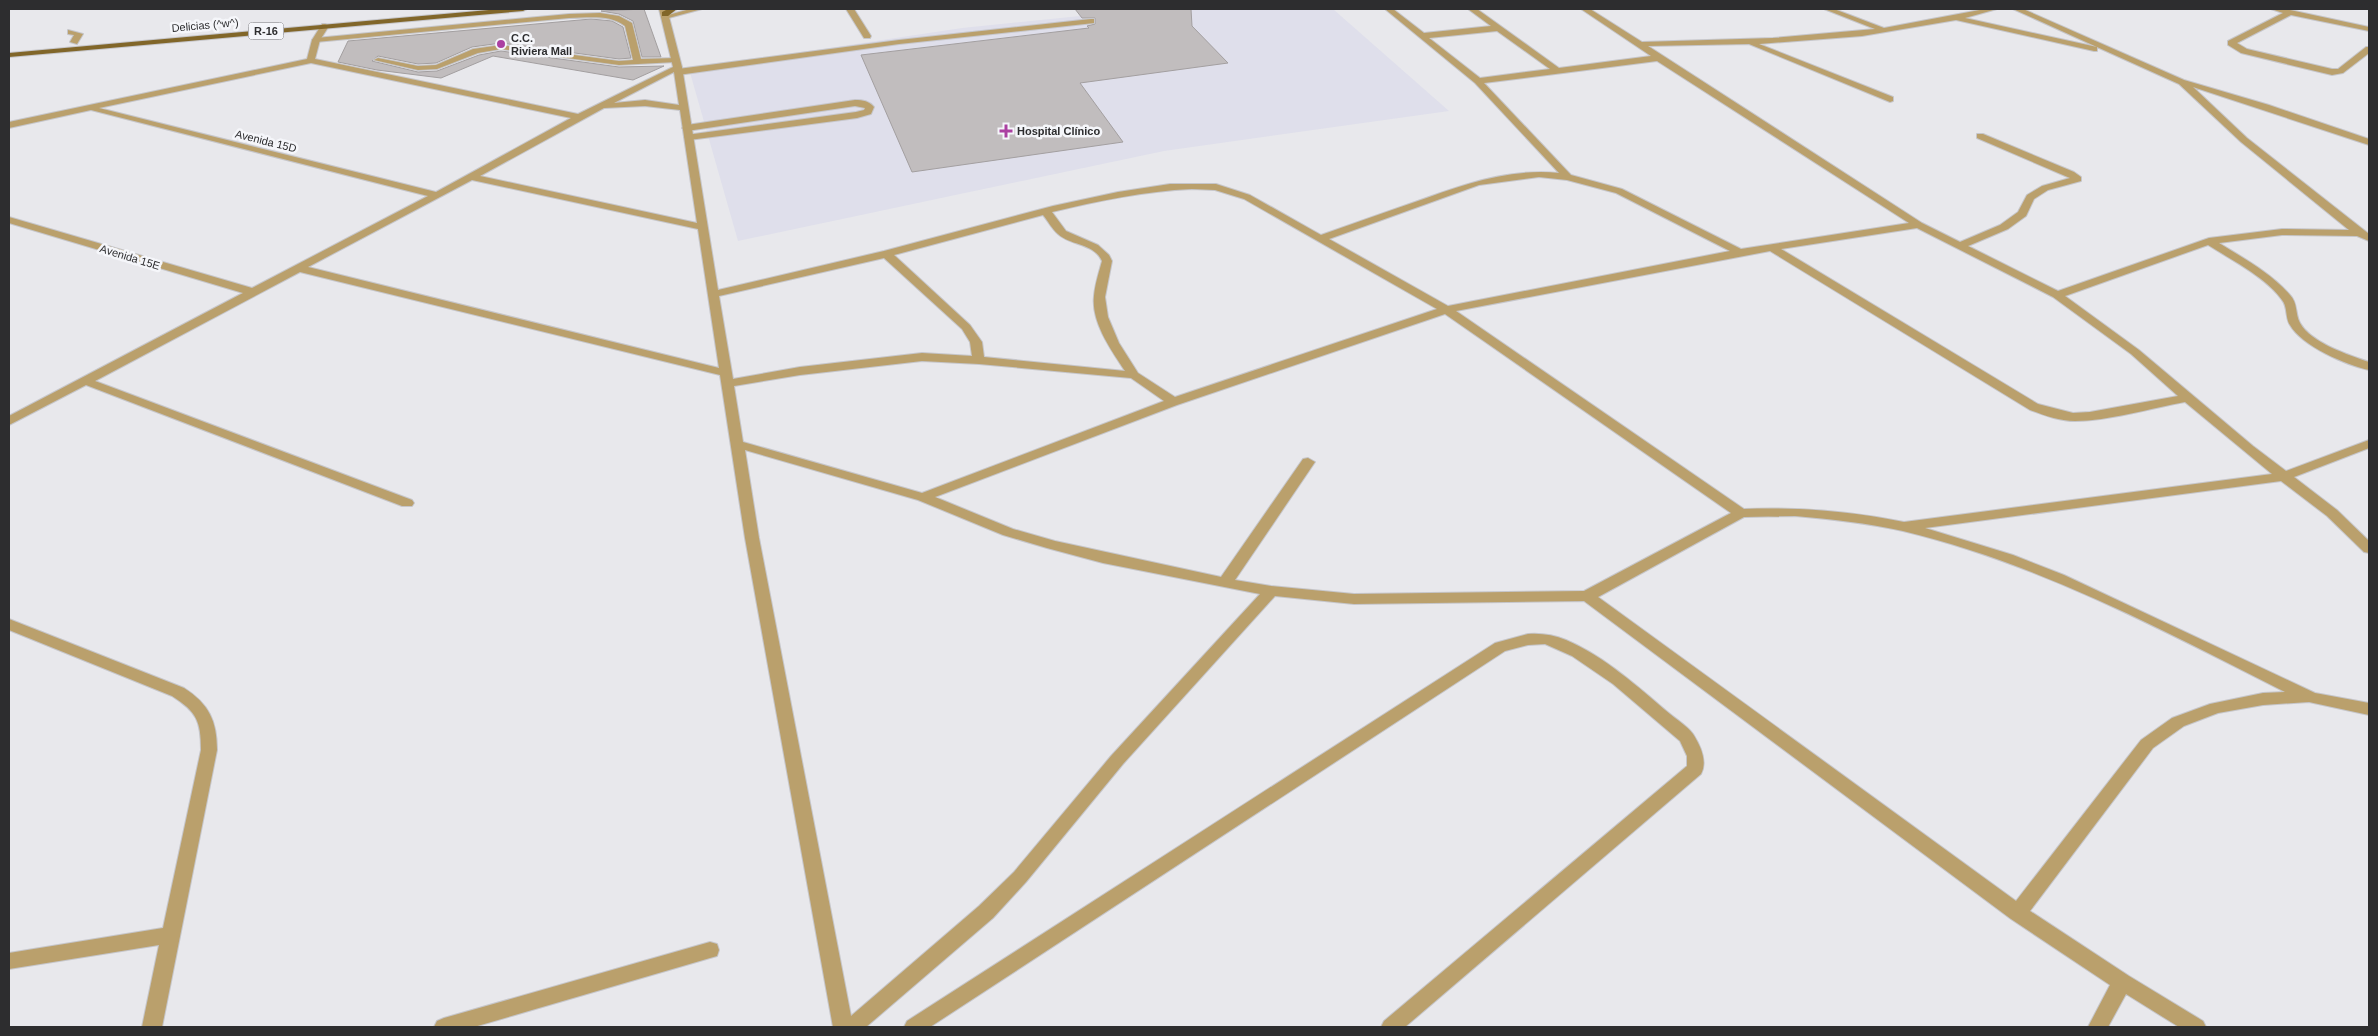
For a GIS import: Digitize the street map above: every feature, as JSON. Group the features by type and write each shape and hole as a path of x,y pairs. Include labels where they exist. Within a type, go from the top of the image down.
{"main road":[{"name":"Delicias (^w^)","path":"9,48 438,9"},
{"name":"Delicias (^w^)","path":"9,55 523,9"}],"street":[{"path":"698,9 666,12 688,132 752,538 843,1027"},
{"path":"850,9 867,36"},
{"path":"1389,9 1478,82 1568,177"},
{"path":"1472,9 1558,71"},
{"path":"1586,9 1658,58 1918,225 2056,295 2135,352 2186,398 2332,513 2369,549"},
{"path":"1828,9 1884,30"},
{"path":"1640,44 1751,43 1884,30 1922,26 1993,9"},
{"path":"2017,9 2182,82 2266,107 2369,142"},
{"path":"2276,9 2369,29"},
{"path":"2290,12 2231,43 2244,50 2332,72 2340,71 2369,49"},
{"path":"316,40 568,16 604,16 617,18 629,25 638,63"},
{"path":"1957,19 2124,56"},
{"path":"378,60 418,68 437,67 476,51 501,47 619,63 677,66 1091,21"},
{"path":"311,61 316,40 324,26"},
{"path":"1422,36 1499,28"},
{"path":"71,32 79,34 74,42"},
{"path":"1751,43 1890,99"},
{"path":"1478,82 1658,58"},
{"path":"9,125 311,61 579,117"},
{"path":"12,417 85,381 438,195 579,117 677,66"},
{"path":"2182,82 2244,140 2359,233 2369,238"},
{"path":"596,108 645,103 684,108"},
{"path":"855,103 863,103 870,108 868,112 858,115 688,132 855,103"},
{"name":"Avenida 15D","path":"89,109 438,195"},
{"path":"1959,246 2004,227 2022,214 2030,197 2045,188 2078,179 1980,136"},
{"path":"1319,239 1478,183 1514,176 1540,174 1568,177 1619,191 1740,252"},
{"path":"471,177 703,227"},
{"path":"714,294 886,254 1046,211 1170,187 1216,187 1247,197 1446,310 1741,513"},
{"path":"1046,211 1063,233 1096,248 1106,256 1107,261 1099,297 1102,317 1113,343 1134,375 1173,402"},
{"name":"Avenida 15E","path":"9,220 252,292"},
{"path":"923,497 1173,402 1446,310 1740,252 1918,225"},
{"path":"2056,295 2208,241 2282,232 2359,233"},
{"path":"2208,241 2253,268 2288,299 2296,325 2309,338 2332,351 2369,366"},
{"path":"1771,247 2034,407 2054,414 2073,417 2090,416 2186,398"},
{"path":"886,254 966,327 976,342 979,360"},
{"path":"298,268 726,378 890,360 941,357 1134,375"},
{"path":"85,381 407,503"},
{"path":"737,444 923,497 1008,532 1052,545 1225,584 1271,591 1385,600 1587,596 1741,513 1765,511 1844,517 1899,527 1962,543 2015,561 2087,590 2311,697 2369,709"},
{"path":"1899,527 2285,476 2369,444"},
{"path":"1225,584 1308,462"},
{"path":"852,1027 986,912 1020,877 1117,760 1271,591"},
{"path":"1587,596 2018,913 2122,982 2196,1027"},
{"path":"9,624 178,692 195,702 203,713 209,728 209,750 152,1027"},
{"path":"914,1027 1500,647 1520,640 1546,639 1564,645 1585,656 1686,737 1695,756 1695,769 1391,1027"},
{"path":"2018,913 2147,744 2178,722 2216,708 2263,699 2311,697"},
{"path":"9,961 172,935"},
{"path":"444,1027 710,950"},
{"path":"2098,1027 2122,982"}],"shaded area":[{"name":"Hospital Clínico","path":"1149,9 1333,9 1449,111 1164,151 738,241 689,69 962,28"}],"building":[{"path":"644,9 661,57 642,57 633,21 619,14 601,11"},
{"name":"Hospital Clínico","path":"1075,9 1191,9 1192,26 1228,63 1080,83 1123,142 912,172 861,55 1089,28 1087,26 1095,24 1095,18 1082,18"},
{"name":"C.C. Riviera Mall","path":"591,19 612,21 623,27 631,58 619,59 501,43 472,47 436,63 418,64 378,56 372,61 418,72 437,71 479,55 501,51 619,67 664,66 633,80 493,56 441,78 377,70 338,62 348,41"}],"place":[{"name":"C.C. Riviera Mall","path":"501,44"},
{"name":"Hospital Clínico","path":"1006,131"}]}
